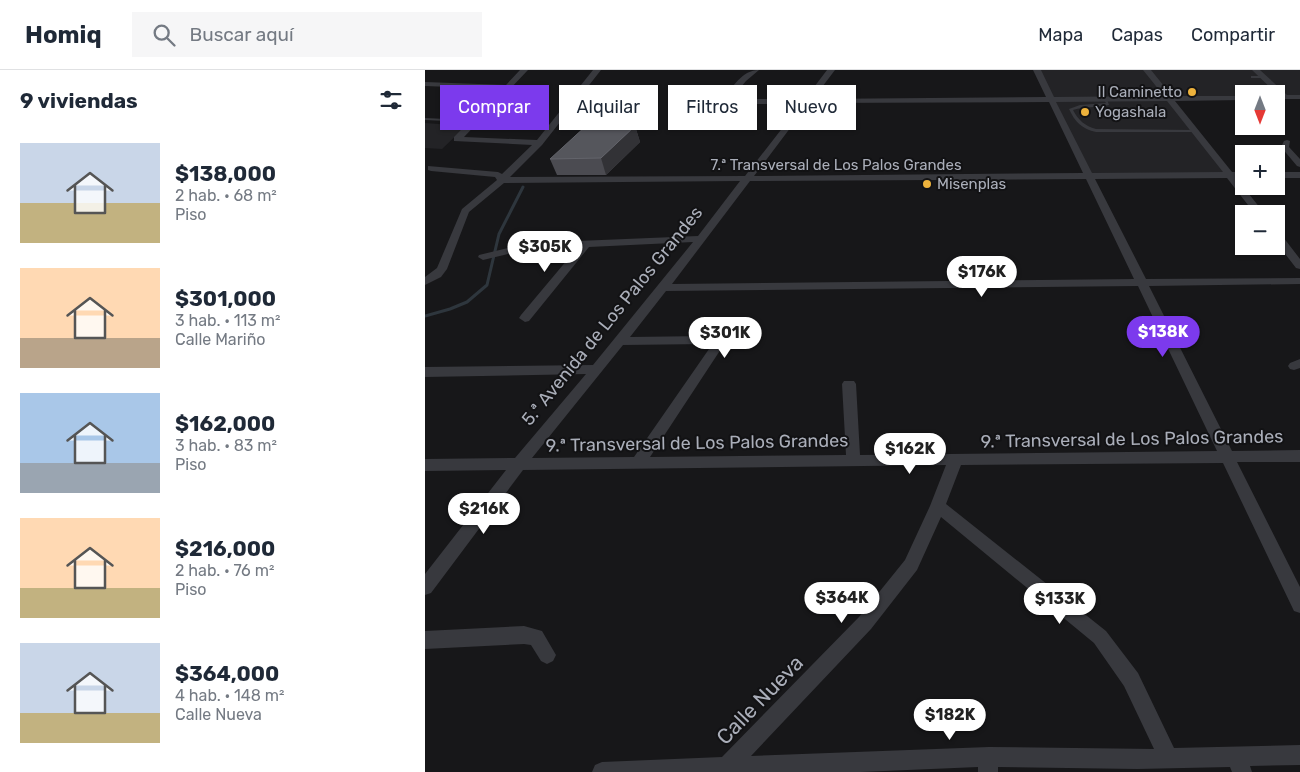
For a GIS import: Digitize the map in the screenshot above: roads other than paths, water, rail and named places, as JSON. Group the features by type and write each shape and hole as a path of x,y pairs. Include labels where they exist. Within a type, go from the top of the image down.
{"street":[{"path":"509,85 524,70"},
{"path":"425,282 437,275 442,269 465,211 502,180 539,144 597,70"},
{"path":"738,85 755,70"},
{"name":"5.ª Avenida de Los Palos Grandes","path":"819,85 831,70"},
{"path":"1037,70 1300,604"},
{"path":"1147,70 1253,205"},
{"path":"1254,74 1264,77 1272,85"},
{"path":"425,84 452,85"},
{"path":"1285,97 1300,97"},
{"path":"856,100 1235,98"},
{"path":"466,130 457,139 539,144"},
{"name":"5.ª Avenida de Los Palos Grandes","path":"425,587 519,464 663,288 783,130"},
{"path":"1287,143 1284,146 1300,164"},
{"name":"7.ª Transversal de Los Palos Grandes","path":"431,168 498,175 502,180 1235,175"},
{"path":"1285,175 1300,175"},
{"path":"483,257 529,246 699,239"},
{"path":"525,318 585,245"},
{"path":"1285,247 1300,266"},
{"path":"663,288 1300,281"},
{"path":"620,340 708,340 715,344 715,349 638,463"},
{"path":"425,372 597,369"},
{"path":"849,384 853,460"},
{"name":"9.ª Transversal de Los Palos Grandes","path":"425,465 1300,456"},
{"name":"Calle Nueva","path":"727,769 870,616 911,566 956,460"},
{"path":"938,506 1100,638 1117,655 1139,692 1168,758"},
{"path":"425,640 524,635 536,637 547,655"},
{"path":"602,772 988,764 1138,765 1168,758 1239,764 1300,755"}],"lane":[{"path":"1105,99 1108,104 1104,106 1080,106 1071,109 1080,124 1088,129 1102,131 1195,131"},
{"path":"425,119 440,120"}],"waterway":[{"path":"425,316 467,302 487,285 499,234 523,187"}],"place":[{"name":"Il Caminetto","path":"1192,92"},
{"name":"Yogashala","path":"1085,112"},
{"name":"Misenplas","path":"927,184"}]}
